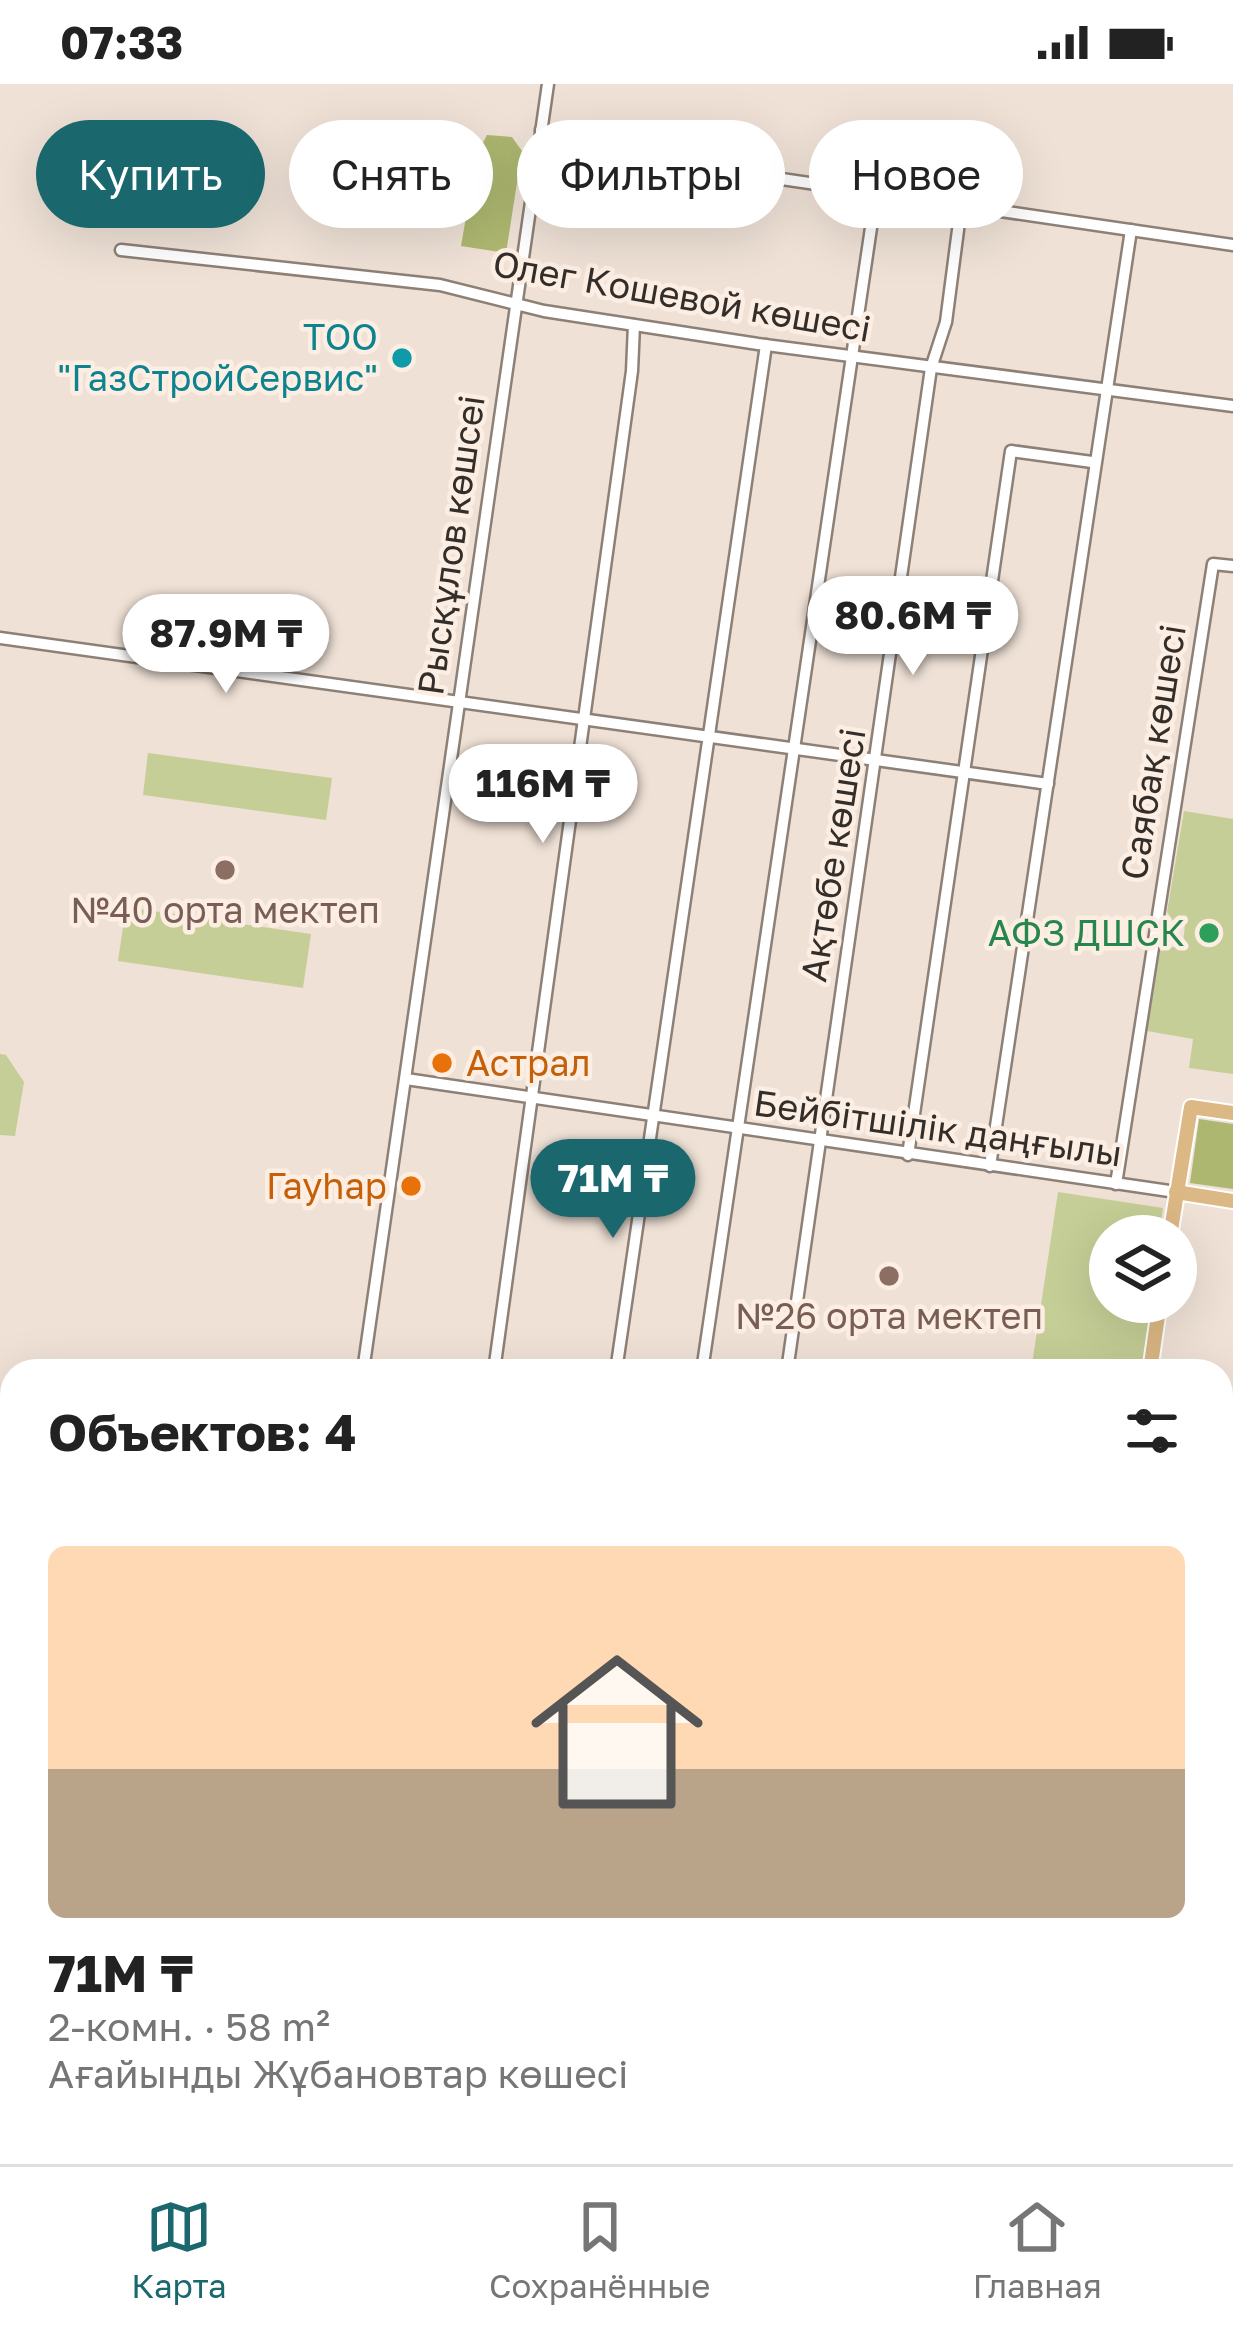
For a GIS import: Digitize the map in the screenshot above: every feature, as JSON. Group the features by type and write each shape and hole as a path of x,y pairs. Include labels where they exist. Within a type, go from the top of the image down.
{"main road":[{"path":"1173,1215 1191,1107 1233,1114"},
{"name":"Бейбітшілік даңғылы","path":"1176,1192 1233,1201"},
{"path":"1152,1359 1157,1323"}],"street":[{"name":"Рысқұлов көшсеі","path":"543,120 548,84"},
{"path":"1023,215 1233,245"},
{"name":"Рысқұлов көшсеі","path":"366,1359 528,228"},
{"path":"704,1359 870,228"},
{"name":"Ақтөбе көшесі","path":"789,1359 879,759 931,368 946,322 958,228"},
{"path":"989,1166 1131,230"},
{"name":"Олег Кошевой көшесі","path":"121,250 440,285 634,325 1233,406"},
{"path":"496,1359 632,371 634,325"},
{"path":"618,1359 766,345"},
{"path":"908,1154 1011,451 1093,462"},
{"name":"Саябақ көшесі","path":"1116,1184 1213,563 1233,566"},
{"path":"0,638 1048,784"},
{"name":"Бейбітшілік даңғылы","path":"406,1079 1176,1192"}],"green space":[{"path":"493,135 512,137 517,144 517,183 506,253 461,246 464,228 493,228"},
{"path":"148,753 332,778 326,820 143,795"},
{"name":"АФЗ ДШСК","path":"1184,811 1233,819 1233,1074 1189,1068 1193,1039 1147,1031 1160,951 1183,944 1185,924 1174,922 1167,912"},
{"path":"126,907 311,934 303,988 118,961"},
{"path":"0,1054 6,1055 24,1082 15,1136 0,1135"},
{"path":"1199,1119 1233,1124 1233,1189 1190,1183"},
{"path":"1058,1192 1163,1208 1162,1215 1089,1215 1089,1323 1148,1323 1144,1359 1033,1359"}],"place":[{"name":"ТОО \"ГазСтройСервис\"","path":"402,358"},
{"name":"№40 орта мектеп","path":"225,870"},
{"name":"АФЗ ДШСК","path":"1209,933"},
{"name":"Астрал","path":"442,1063"},
{"name":"Гауhар","path":"411,1186"},
{"name":"№26 орта мектеп","path":"889,1276"}]}
